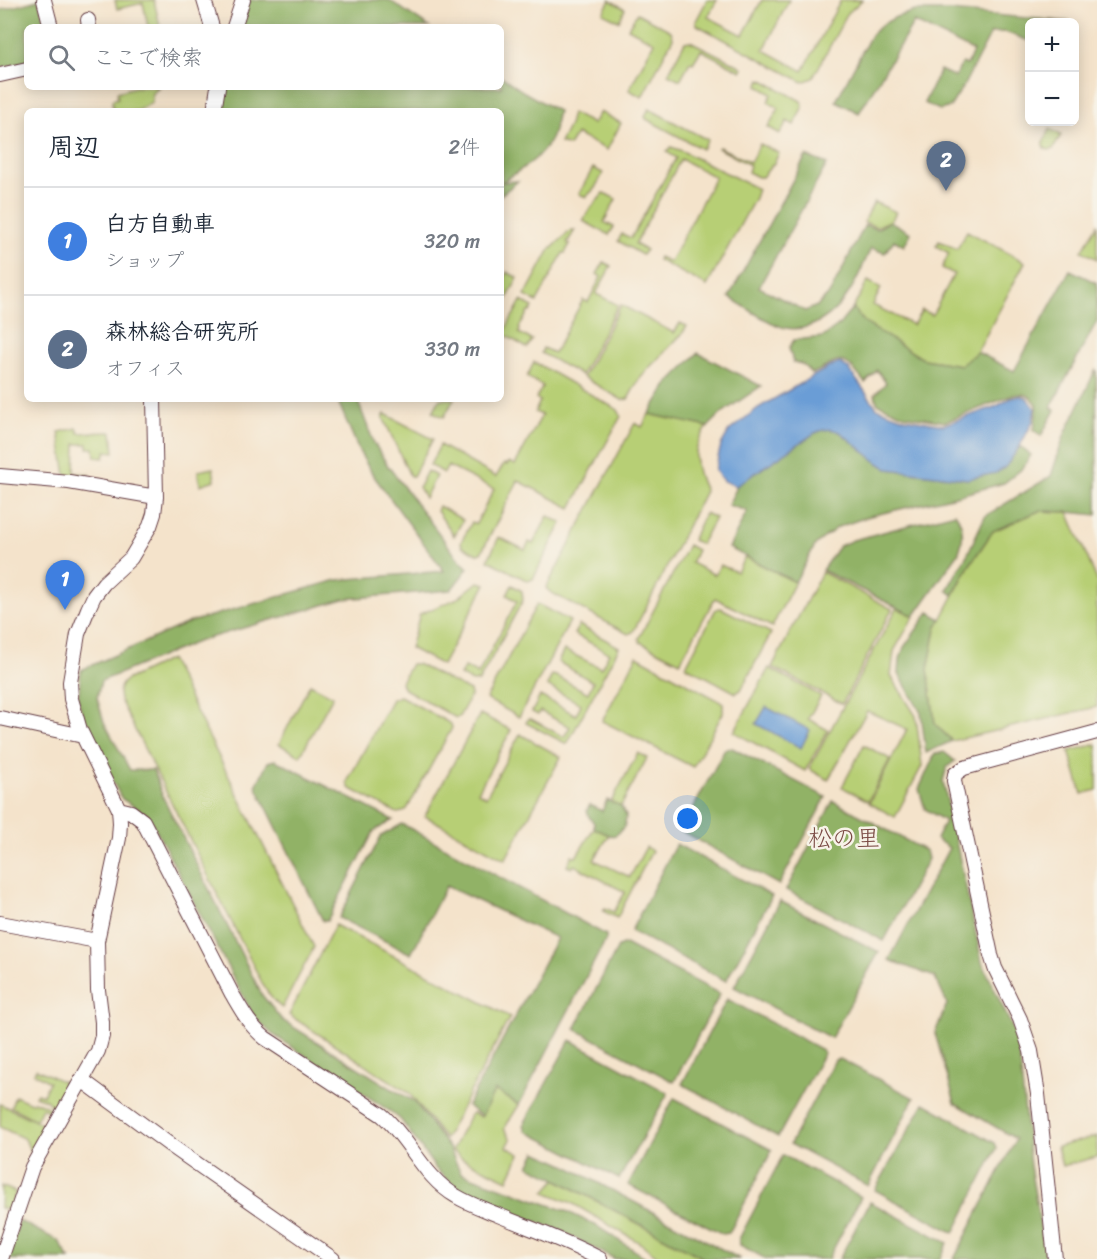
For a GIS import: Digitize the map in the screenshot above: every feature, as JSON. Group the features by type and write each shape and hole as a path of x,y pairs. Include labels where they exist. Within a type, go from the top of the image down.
{"street":[{"path":"44,0 50,24"},
{"path":"204,0 207,24"},
{"path":"235,24 243,0"},
{"path":"0,75 24,70"},
{"path":"214,108 218,90"},
{"path":"1,1259 32,1167 98,1051 102,1036 97,941 119,838 119,809 75,716 70,682 78,634 94,596 104,583 131,558 150,526 154,514 156,497 154,402"},
{"path":"0,476 69,482 156,497"},
{"path":"0,718 83,736"},
{"path":"1055,1259 1038,1094 1031,1050 1020,1019 995,968 954,781 955,774 964,768 1097,732"},
{"path":"119,809 125,809 143,821 232,994 254,1029 382,1115 394,1125 433,1178 455,1196 570,1243 600,1259"},
{"path":"0,923 97,941"},
{"path":"82,1080 170,1145 333,1259"}],"green space":[{"path":"39,0 45,24 24,24 24,63 0,68 0,10"},
{"path":"115,0 154,0 159,24 147,24 143,3 117,9"},
{"path":"249,0 389,0 425,24 241,24"},
{"path":"610,0 625,9 619,21 603,13"},
{"path":"707,0 717,0 708,17 743,35 762,0 789,0 764,50 803,71 841,0 862,0 847,14 813,78 803,82 697,25 696,21"},
{"path":"915,11 950,11 1028,18 1025,18 1025,40 1005,32 991,33 950,107 940,110 924,103 940,70 955,77 962,63 967,65 973,51 914,22 859,113 836,101 871,35 881,25"},
{"path":"637,13 671,31 673,38 642,97 629,90 654,42 628,28"},
{"path":"690,41 743,68 741,71 701,50 693,63 690,62 680,80 668,74 685,42"},
{"path":"504,78 558,111 553,134 544,150 504,181 504,108 225,108 225,90 504,90"},
{"path":"761,79 801,101 803,106 794,125 787,121 780,134 768,127 779,108 768,102 772,94 758,86"},
{"path":"156,90 152,93 152,102 142,108 113,108 112,100 118,98 117,92"},
{"path":"649,109 708,140 702,149 646,119 645,116"},
{"path":"600,112 621,123 607,150 576,134 569,146 560,143 572,113 593,124"},
{"path":"1050,129 1061,135 1053,149 1049,150 1044,148 1043,143"},
{"path":"760,144 779,153 762,177 748,172 750,165 718,148 750,162"},
{"path":"671,147 758,189 707,286 658,260 659,257 670,262 715,177 681,159 635,244 646,250 642,255 618,241 622,234 631,238 676,158 667,152"},
{"path":"806,156 827,164 759,287 805,311 817,306 830,293 865,225 877,229 890,221 911,233 904,246 894,240 885,253 871,248 852,289 843,301 822,320 796,329 786,328 765,319 729,297"},
{"path":"593,168 603,173 595,188 586,197 579,194"},
{"path":"518,181 504,193 504,182"},
{"path":"604,193 616,199 604,222 614,227 609,235 583,221 589,210"},
{"path":"874,202 896,212 892,220 876,227 864,222"},
{"path":"1097,225 1097,259 1082,251"},
{"path":"571,230 575,230 567,243 570,244 537,302 525,296 549,251"},
{"path":"967,231 1025,262 977,352 961,365 923,359 867,325 853,308 868,281 881,288 873,305 913,325 922,310 932,315 954,274 942,268 949,253 936,246 939,241 957,249"},
{"path":"604,262 611,266 596,294 618,305 581,375 541,353 543,348 554,353 583,300 588,302 601,277 597,274"},
{"path":"1070,270 1097,283 1097,321 1051,407 1055,410 1041,436 1034,430 1037,405 1027,395 1013,395 945,422 904,415 877,403 875,394 886,383 877,370 865,383 846,363 836,362 812,374 802,364 793,362 789,348 794,340 823,337 838,326 853,308 865,323 923,359 961,365 977,352 1014,371"},
{"path":"507,272 518,278 504,304 504,278"},
{"path":"521,301 533,307 519,328 519,333 532,340 527,348 504,335"},
{"path":"621,305 674,333 680,323 687,326 638,381 628,399 622,400 583,377"},
{"path":"698,353 761,386 722,413 708,427 649,414 669,382"},
{"path":"534,362 618,410 621,416 571,508 517,480 481,553 477,554 462,546 461,542 472,522 476,524 494,489 448,466 444,473 430,465 440,445 496,477 504,464 507,465 509,462 515,465 542,415 535,412 540,401 536,398 543,386 527,377"},
{"path":"1096,369 1097,515 1039,511 993,531 969,566 953,595 947,590 985,516 1051,476 1064,436"},
{"path":"338,402 358,402 374,443 388,466 456,556 468,568 451,590 344,599 202,640 101,681 97,698 104,722 130,770 153,770 163,797 262,995 282,1020 414,1101 449,1148 461,1173 566,1211 595,1225 648,1259 615,1259 561,1231 478,1200 456,1188 436,1169 401,1120 272,1034 254,1017 148,815 122,799 84,719 78,700 81,670 190,622 337,580 444,571 373,475 360,453"},
{"path":"438,402 452,402 444,417 433,412"},
{"path":"385,414 433,439 413,476 410,476 383,417"},
{"path":"649,414 708,427 696,450 696,466 705,491 633,632 628,634 546,588 635,423 642,427"},
{"path":"77,428 79,433 112,432 114,452 106,451 104,458 95,457 94,448 88,448 88,444 76,444 75,473 89,474 88,479 66,475 59,432"},
{"path":"825,429 840,432 888,469 967,479 1005,468 1020,446 1031,455 1023,468 1004,483 870,516 838,527 816,544 795,582 729,548 747,511 728,505 736,486 815,433"},
{"path":"213,468 215,480 200,485 198,471"},
{"path":"427,471 436,476 425,498 419,487"},
{"path":"439,506 463,520 454,536 437,511"},
{"path":"1039,511 1068,512 1097,580 1097,707 952,741 935,724 928,669 936,629 969,566 993,531"},
{"path":"705,513 715,518 701,544 692,540"},
{"path":"955,513 962,533 958,554 914,616 822,570 839,546 853,540"},
{"path":"548,516 562,523 533,579 528,581 488,560 499,537 525,550 529,542 533,544"},
{"path":"688,545 697,550 691,563 715,575 720,565 737,572 745,557 795,582 772,627 715,598 680,662 640,642 639,638"},
{"path":"822,572 892,609 842,704 772,667"},
{"path":"478,582 486,584 442,665 410,648 420,614 458,598"},
{"path":"512,585 522,591 523,600 479,681 472,682 460,675 465,667 478,674 517,601 507,595"},
{"path":"537,604 570,621 519,717 486,699"},
{"path":"721,608 771,633 741,690 736,693 686,666 716,609"},
{"path":"897,608 914,616 894,651 891,676 916,716 922,766 895,817 869,803 907,729 867,711 828,780 809,769"},
{"path":"929,612 941,619 936,629 928,669 935,724 952,741 926,753 921,713 899,674 904,647"},
{"path":"579,625 619,647 567,744 526,723 528,719 531,719 564,737 570,727 540,711 538,715 532,712 540,696 576,715 581,704 547,686 552,675 588,693 593,682 558,662 564,650 601,668 609,653 574,634"},
{"path":"637,656 723,703 723,713 693,767 602,721"},
{"path":"170,659 314,947 282,1008 271,998 261,981 120,700 120,689 126,680"},
{"path":"411,664 417,664 470,691 471,695 459,717 456,718 403,688 401,682"},
{"path":"769,668 821,696 808,719 828,730 805,771 734,732"},
{"path":"310,684 333,696 300,756 279,744"},
{"path":"400,696 451,724 452,728 407,809 397,813 349,788 347,782 392,699"},
{"path":"480,714 511,730 478,792 486,797 520,734 561,757 505,860 425,816"},
{"path":"1097,744 1097,790 1082,794 1069,751"},
{"path":"864,745 890,759 868,801 842,787"},
{"path":"732,748 826,797 779,885 681,831 725,749"},
{"path":"944,752 955,761 947,767 943,781 982,962 1018,1040 1030,1166 1046,1259 954,1259 1016,1139 955,1103 935,1033 947,1004 935,977 889,960 949,848 936,839 945,821 925,809 919,789 935,754"},
{"path":"638,753 647,758 621,806 611,802"},
{"path":"275,760 393,820 374,831 327,921 323,921 256,786 268,762"},
{"path":"607,800 621,806 626,815 625,826 615,836 594,828 594,823 587,810 590,805 602,811"},
{"path":"833,801 926,851 928,859 884,941 786,890"},
{"path":"402,824 606,935 606,939 519,1105 495,1090 482,1116 467,1106 557,938 446,886 411,954 339,918 381,836"},
{"path":"594,828 609,835 594,860 630,877 646,847 652,851 617,918 603,911 605,908 614,912 625,892 574,865 572,868 567,866 572,855 576,857"},
{"path":"676,844 772,896 726,981 631,931"},
{"path":"780,901 879,952 831,1038 734,987"},
{"path":"335,925 510,1017 445,1139 409,1093 289,1015"},
{"path":"625,944 720,994 674,1082 575,1029 618,947"},
{"path":"727,999 824,1053 778,1137 682,1084"},
{"path":"570,1040 668,1093 619,1179 526,1131 524,1124"},
{"path":"840,1059 914,1098 868,1186 790,1144 835,1060"},
{"path":"36,1069 70,1085 58,1107 54,1105 53,1108 46,1100 35,1096 37,1093 43,1095 49,1082 34,1073"},
{"path":"495,1090 519,1105 504,1129 511,1139 507,1147 520,1154 508,1180 463,1159 452,1150 470,1115 473,1113 481,1117"},
{"path":"15,1096 31,1103 34,1101 53,1111 51,1113 42,1108 36,1120 11,1107"},
{"path":"674,1098 772,1150 729,1233 723,1234 628,1185"},
{"path":"924,1103 995,1143 997,1148 954,1233 875,1190"},
{"path":"0,1104 48,1127 34,1151 30,1151 25,1139 0,1127"},
{"path":"1097,1136 1097,1157 1062,1166 1057,1147"},
{"path":"536,1152 567,1166 740,1259 705,1259 529,1166"},
{"path":"783,1155 861,1197 828,1259 766,1259 740,1245 739,1239"},
{"path":"556,1179 705,1259 661,1259 640,1243 572,1203 545,1192"},
{"path":"1,1186 16,1192 9,1210 0,1208"},
{"path":"870,1202 948,1243 940,1259 839,1259"},
{"path":"19,1221 59,1241 71,1259 8,1259"}],"water":[{"path":"840,363 848,368 877,408 904,418 943,425 1020,396 1026,397 1035,408 1033,421 1005,468 996,473 967,479 888,469 840,432 828,430 815,433 736,486 723,481 715,470 721,445 729,431 758,408"},
{"path":"766,707 810,730 801,748 756,724"}],"place":[{"name":"森林総合研究所","path":"946,191"},
{"name":"白方自動車","path":"65,610"}],"district":[{"name":"松の里","path":"844,838"}]}
